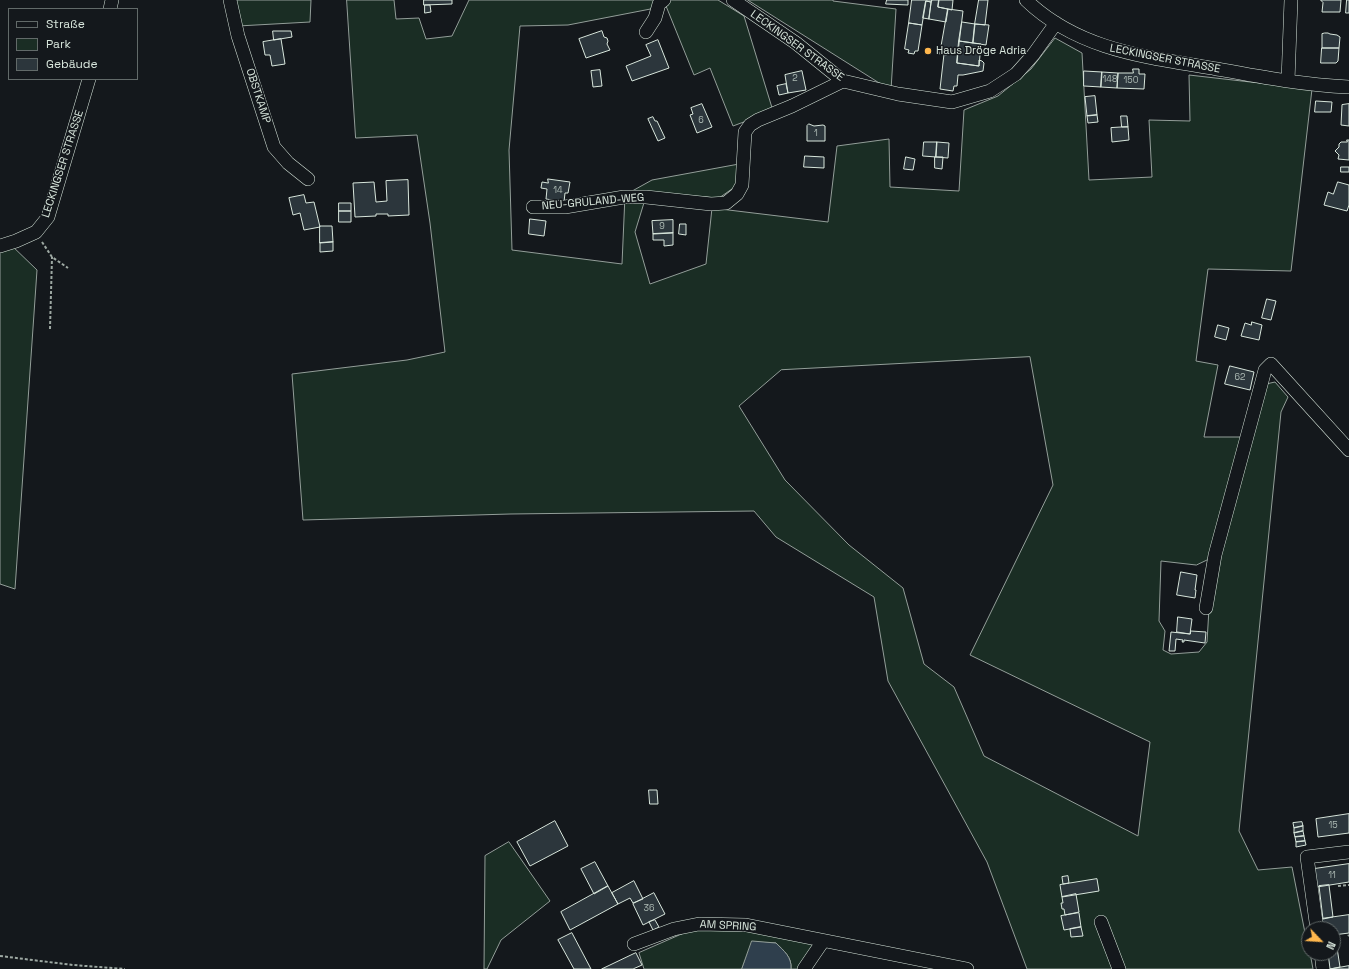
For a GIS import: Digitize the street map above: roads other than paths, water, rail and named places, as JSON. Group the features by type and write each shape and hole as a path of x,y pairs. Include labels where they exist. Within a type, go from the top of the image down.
{"street":[{"name":"OBSTKAMP","path":"230,0 238,36 274,147 288,163 308,179"},
{"path":"646,32 655,18 659,4 664,0"},
{"name":"LECKINGSER STRASSE","path":"733,0 796,43 843,81 898,94 952,102 990,91 1016,74 1033,55 1056,23 1092,42 1123,52 1288,81 1349,87"},
{"path":"1026,0 1056,23"},
{"path":"1288,81 1291,0"},
{"name":"LECKINGSER STRASSE","path":"0,246 36,232 48,217 89,80"},
{"name":"NEU-GRULAND-WEG","path":"533,207 565,207 624,197 646,197 711,204 726,203 737,194 742,185 745,132 750,125 843,81"},
{"path":"1206,608 1217,548 1265,370 1271,364 1349,450"},
{"path":"1316,921 1307,857 1349,852"},
{"path":"1101,922 1119,969"},
{"name":"AM SPRING","path":"634,944 674,929 699,924 746,925 967,969"},
{"path":"804,969 824,941"}],"water":[{"path":"752,941 776,943 789,958 791,969 742,969"}],"place":[{"name":"Haus Dröge Adria","path":"928,51"}]}
